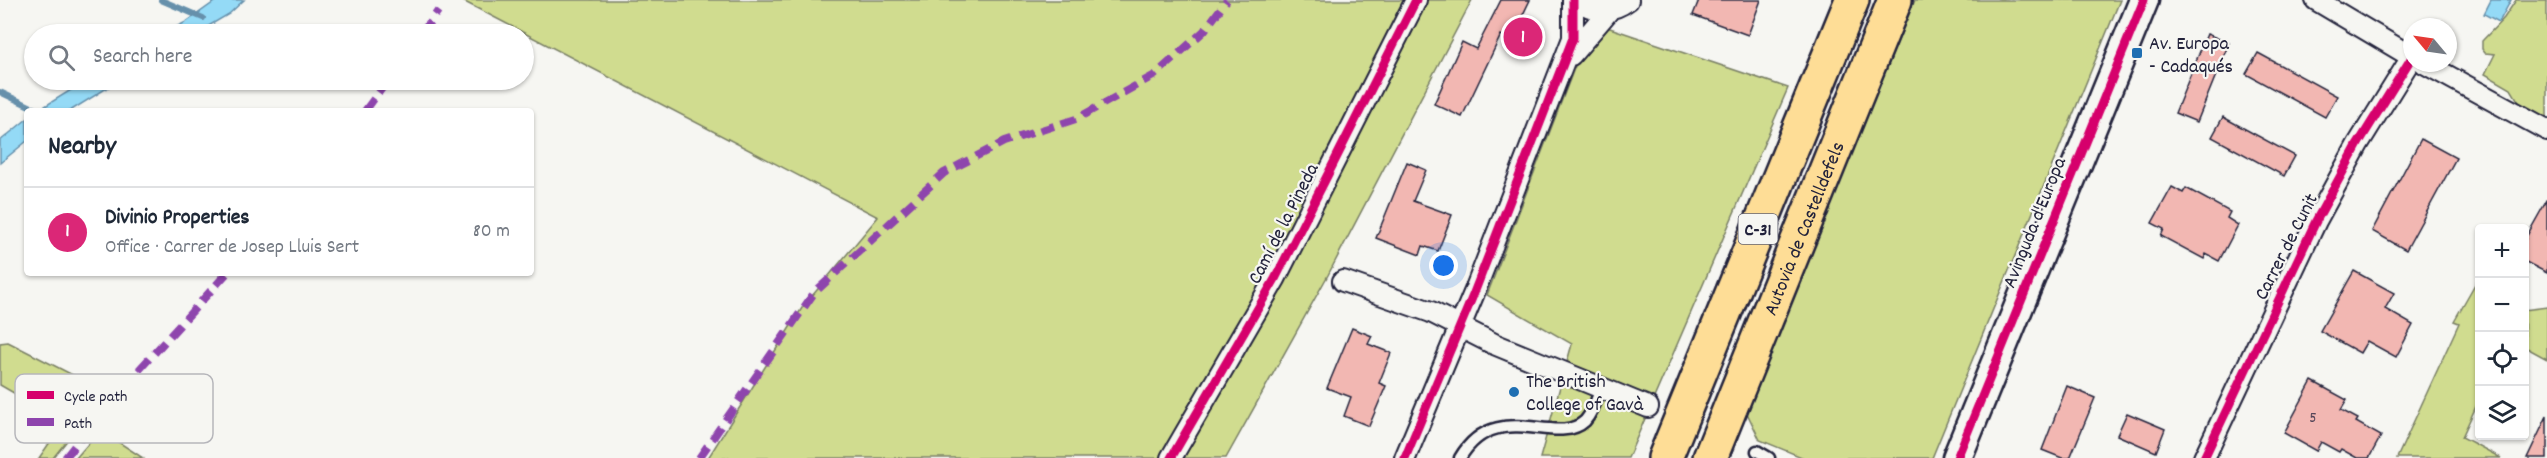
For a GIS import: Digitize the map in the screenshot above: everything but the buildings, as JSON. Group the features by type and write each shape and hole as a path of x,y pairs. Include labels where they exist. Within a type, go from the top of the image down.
{"highway":[{"name":"Autovia de Castelldefels","path":"1665,458 1852,0"},
{"name":"Autovia de Castelldefels","path":"1710,458 1895,0"}],"street":[{"name":"Camí de la Pineda","path":"1171,458 1275,279 1416,0"},
{"path":"1405,458 1562,66 1575,29 1573,0"},
{"path":"1579,0 1590,8 1619,4"},
{"name":"Avinguda d'Europa","path":"1957,458 2145,0"},
{"path":"2316,0 2403,52"},
{"path":"1562,66 1619,4"},
{"name":"Carrer de Cunit","path":"2205,458 2316,222 2358,144 2403,72"},
{"path":"2441,72 2547,130"},
{"path":"1342,280 1431,312 1494,344 1648,407"}],"lane":[{"path":"1460,458 1477,437 1495,429 1529,425 1563,430 1576,426 1593,410 1601,388"},
{"path":"1757,452 1769,458"}],"green space":[{"path":"461,0 1472,0 1328,275 1226,458 708,458 802,308 878,217 534,38 534,24 507,24"},
{"path":"1915,0 2120,0 1932,458 1804,458 1760,440 1745,409"},
{"path":"2516,0 2547,0 2547,127 2523,109 2511,89 2485,74 2495,54 2485,53 2482,49 2482,41 2504,18"},
{"path":"1592,22 1788,88 1628,458 1540,458 1572,344 1487,295"},
{"path":"2475,284 2475,409 2462,437 2501,458 2397,458 2459,323 2454,321"},
{"path":"2547,307 2547,359 2529,349 2529,309"},
{"path":"8,342 71,374 15,374 15,394 0,385 0,343"},
{"path":"49,443 65,443 53,458 39,458"},
{"path":"89,443 120,443 143,458 76,458"}],"water":[{"path":"217,0 244,0 229,14 212,24 182,24"},
{"path":"2491,0 2511,0 2499,22 2484,14"},
{"path":"71,90 104,90 75,108 42,108"},
{"path":"24,121 24,143 0,163 0,141"}],"waterway":[{"path":"161,0 203,18"},
{"path":"0,92 34,108"}],"marked path":[{"path":"699,458 814,293 944,173 1004,142 1076,119 1155,75 1204,31 1227,0"},
{"path":"428,24 438,11"},
{"path":"367,108 381,90"},
{"path":"135,374 224,276"},
{"path":"65,458 77,443"}],"cycle path":[{"path":"1171,458 1275,279 1416,0"},
{"path":"1405,458 1474,293 1573,38 1573,0"},
{"path":"1957,458 2144,0"},
{"path":"2204,458 2316,221 2358,144 2403,72"}],"place":[{"name":"Divinio Properties","path":"1523,37"},
{"name":"Av. Europa - Cadaqués","path":"2137,53"},
{"name":"The British College of Gavà","path":"1514,392"}]}
